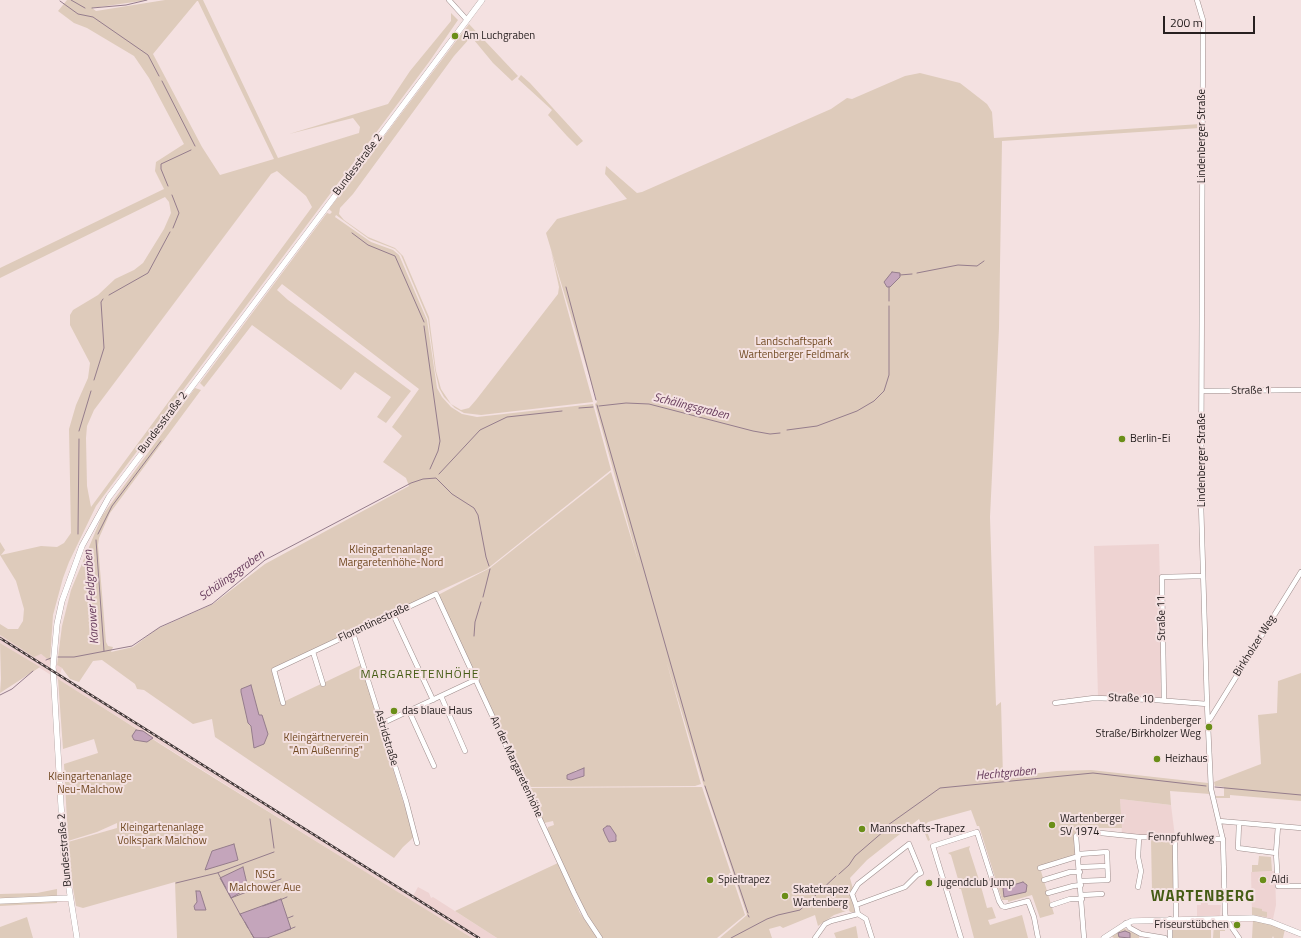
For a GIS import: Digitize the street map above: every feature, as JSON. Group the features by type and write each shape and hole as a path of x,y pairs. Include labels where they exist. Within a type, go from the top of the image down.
{"main road":[{"name":"Bundesstraße 2","path":"77,938 69,898 64,857 53,667 56,630 62,601 82,546 109,497 482,0"},
{"path":"0,901 69,898"},
{"path":"1104,938 1126,923 1173,919 1260,918 1301,934"}],"street":[{"path":"449,0 467,20"},
{"name":"Lindenberger Straße","path":"1197,0 1203,20 1203,576 1207,706 1211,789 1223,839 1226,919"},
{"name":"Straße 1","path":"1202,391 1301,390"},
{"name":"Birkholzer Weg","path":"1208,719 1210,719 1216,710 1301,572"},
{"name":"Straße 11","path":"1164,701 1162,577 1203,576"},
{"name":"Florentinestraße","path":"283,703 274,670 436,594"},
{"name":"An der Margaretenhöhe","path":"436,594 574,893 586,917 600,938"},
{"path":"393,614 433,700"},
{"name":"Astridstraße","path":"353,633 406,801 417,843"},
{"path":"313,652 322,684"},
{"path":"381,724 477,680"},
{"path":"441,696 465,751"},
{"name":"Straße 10","path":"1055,703 1094,698 1164,701 1207,706 1216,710"},
{"path":"409,711 434,766"},
{"path":"1219,822 1301,828"},
{"path":"1239,823 1238,848 1276,853"},
{"path":"1278,826 1276,853 1278,886 1301,886"},
{"name":"Fennpfuhlweg","path":"1084,938 1079,855 1076,836 1082,831 1139,837 1223,839"},
{"path":"961,938 933,846 977,832 999,902 1005,907 1028,901 1034,917 1038,938"},
{"name":"Fennpfuhlweg","path":"1138,887 1141,871 1138,863 1139,837"},
{"path":"1126,923 1130,928 1144,935 1163,937 1170,935 1173,919 1175,839"},
{"path":"856,905 905,887 921,873 909,844 858,884 852,894 858,914 866,919 872,938"},
{"path":"1040,868 1079,855 1107,852 1108,880 1081,883 1048,893"},
{"path":"1044,880 1070,872 1107,866"},
{"path":"1052,905 1070,899 1102,894"},
{"path":"815,938 825,924 858,914"},
{"path":"1226,919 1239,938"}],"shaded area":[{"path":"892,272 900,273 900,277 890,287 887,287 884,282"},
{"path":"1159,544 1163,700 1098,697 1094,546"},
{"path":"0,635 34,656 41,654 62,668 60,674 413,896 418,887 429,893 431,898 433,897 497,938 472,938 429,912 0,643"},
{"path":"251,685 259,715 262,715 268,734 264,744 254,748 251,726 248,723 241,692 241,689"},
{"path":"136,730 143,731 153,738 147,742 134,740 132,736"},
{"path":"584,768 584,776 571,780 567,779 567,775"},
{"path":"1120,799 1171,805 1175,837 1122,835"},
{"path":"610,826 616,835 616,841 609,842 603,829"},
{"path":"234,844 238,860 205,870 212,851"},
{"path":"243,867 248,888 231,898 220,878"},
{"path":"1275,871 1276,905 1273,919 1252,915 1251,872"},
{"path":"1023,882 1027,885 1026,892 1004,897 1003,888"},
{"path":"196,891 200,891 206,910 195,910 194,906 197,902"},
{"path":"281,899 291,929 267,938 254,938 240,914"},
{"path":"1201,900 1208,900 1208,905 1221,905 1219,917 1197,917 1197,905 1201,905"},
{"path":"1125,931 1130,933 1130,938 1119,937 1118,933"}],"green space":[{"path":"67,0 148,0 92,8 96,11 165,0 203,0 278,158 359,133 360,127 353,118 289,134 388,104 410,71 451,21 451,13 458,20 429,62 96,506 69,562 63,578 53,615 50,661 41,654 34,657 0,635 0,624 8,629 18,629 23,621 24,609 16,581 0,555 0,542 5,550 1,555 41,546 57,547 64,543 71,533 69,429 76,405 88,378 90,363 70,325 70,315 73,310 98,295 115,279 134,270 143,263 164,229 171,213 169,202 165,197 0,278 0,268 164,189 155,171 156,162 184,144 149,78 134,56 87,28 74,23 58,11","holes":["198,1 274,159 220,175 202,147 153,54","277,171 306,196 312,207 91,507 87,486 86,438 87,426 94,410 271,174"]},
{"path":"469,24 518,76 512,81 493,63 474,40 470,38 454,56 353,194 340,208 339,214 344,220 368,237 395,248 403,256 429,317 436,371 441,389 451,404 444,397 439,388 435,370 428,319 401,255 395,249 369,239 336,215 335,217 371,242 393,250 399,255 427,320 437,388 442,397 451,407 462,414 477,417 593,404 611,470 487,569 271,669 281,703 361,665 414,837 394,858 215,737 212,719 193,724 144,690 137,689 135,684 102,660 93,661 79,682 70,679 62,668 57,665 62,626 71,590 102,516 195,388 201,390 110,513 99,538 98,545 106,642 108,646 113,647 111,652 133,647 157,629 213,604 265,564 409,486 406,478 383,462 402,436 392,427 419,389 282,284 277,290 288,300 411,391 386,423 377,417 391,397 355,372 341,390 252,325 204,387 200,383 327,213 330,214 332,212 329,209"},
{"name":"Landschaftspark Wartenberger Feldmark","path":"920,73 960,83 987,104 992,112 994,138 1200,124 1200,128 1002,141 999,328 990,517 996,706 1001,702 1003,777 1057,771 1091,770 1208,783 1210,794 1170,791 1171,805 1120,799 1122,828 1083,828 1074,834 1077,853 1074,854 1075,857 1040,868 1054,914 1040,918 1032,895 1008,902 1008,900 1002,900 979,826 977,826 971,810 928,822 925,825 930,840 928,841 919,819 867,860 850,878 853,889 850,893 855,912 850,912 849,910 834,915 818,926 815,915 783,928 780,926 769,929 772,938 720,938 747,915 703,783 666,660 701,784 695,786 528,787 438,595 490,568 611,472 639,564 595,404 597,402 546,233 557,219 627,199 605,174 606,166 637,193 642,192 831,109 847,98 852,99 905,76","holes":["576,770 584,776 569,780"]},
{"path":"521,75 583,141 577,146 567,136 548,115 552,110 518,79"},
{"path":"551,250 593,402 481,415 464,413 451,404 461,410 469,408 558,294 559,287"},
{"path":"0,643 40,667 0,693 1,679"},
{"path":"1301,673 1301,801 1230,795 1230,798 1216,798 1216,796 1224,796 1224,787 1215,786 1214,782 1261,764 1258,715 1277,713 1278,681"},
{"path":"58,679 472,938 177,938 175,882 83,908 76,906 70,870 68,842 117,828 117,823 97,832 68,841 64,764 98,753 94,739 63,749"},
{"path":"702,787 745,915 717,938 602,938 587,916 547,830 548,827 554,825 553,821 544,823 527,788","holes":["610,826 617,838 614,842 609,842"]},
{"path":"1151,840 1173,842 1174,890 1152,890"},
{"path":"970,846 969,849 981,882 987,908 992,907 996,918 988,920 990,925 1022,915 1028,938 974,938 961,889 959,889 960,886 951,855 948,853"},
{"path":"1259,856 1271,857 1272,871 1252,872 1252,865 1258,865"},
{"path":"558,863 580,913 598,938 497,938 455,911"},
{"path":"57,889 57,903 0,906 0,894 37,893"},
{"path":"1252,907 1262,909 1262,911 1267,912 1267,917 1252,915"},
{"path":"27,917 33,938 0,938 0,927"},
{"path":"1256,919 1285,929 1283,938 1274,938 1273,936 1272,938 1252,938 1253,920"},
{"path":"1214,924 1225,924 1225,931 1220,931 1220,938 1213,938"},
{"path":"856,926 858,938 836,938 834,933"},
{"path":"1173,927 1175,927 1175,930 1211,930 1211,938 1172,938"},
{"path":"1124,928 1139,936 1139,938 1114,938 1111,936"}],"waterway":[{"path":"71,0 85,8"},
{"path":"92,8 126,5 147,0"},
{"name":"Karower Feldgraben","path":"60,1 78,14 93,17 148,55 159,76"},
{"name":"Karower Feldgraben","path":"162,81 195,146"},
{"name":"Karower Feldgraben","path":"168,186 161,169 161,164 191,150"},
{"name":"Karower Feldgraben","path":"172,195 179,213 173,228"},
{"name":"Karower Feldgraben","path":"109,295 148,273 170,232"},
{"path":"352,233 368,245 395,256 424,322"},
{"name":"Schälingsgraben","path":"917,273 958,265 977,266 984,261"},
{"name":"Schälingsgraben","path":"900,275 912,274"},
{"path":"566,287 596,400"},
{"name":"Schälingsgraben","path":"889,287 889,301"},
{"name":"Karower Feldgraben","path":"94,380 104,348 101,302 103,299"},
{"name":"Schälingsgraben","path":"787,430 817,426 857,411 874,401 884,391 889,375 889,306"},
{"path":"424,326 440,441 438,451 430,469"},
{"name":"Karower Feldgraben","path":"79,431 91,391"},
{"name":"Schälingsgraben","path":"599,406 626,403 649,404 753,431 770,434 780,433"},
{"path":"597,405 704,781"},
{"name":"Schälingsgraben","path":"579,408 593,407"},
{"name":"Schälingsgraben","path":"439,474 480,430 507,417 562,411"},
{"name":"Karower Feldgraben","path":"78,534 79,439"},
{"path":"98,534 112,506 161,441"},
{"name":"Schälingsgraben","path":"58,657 74,657 132,646 160,627 212,604 265,560 411,483 423,479 436,478 452,494 474,508 478,515 489,566"},
{"name":"Karower Feldgraben","path":"96,540 104,651"},
{"path":"483,597 490,569"},
{"path":"474,636 475,622 481,602"},
{"name":"Schälingsgraben","path":"46,660 51,658"},
{"name":"Schälingsgraben","path":"0,695 12,689 33,671"},
{"name":"Hechtgraben","path":"839,874 849,865 855,856 884,831 888,825 940,788 1093,773 1206,786"},
{"path":"705,786 748,913"},
{"name":"Hechtgraben","path":"1215,787 1301,795"},
{"path":"270,819 274,848"},
{"path":"176,883 217,873 274,852"},
{"path":"218,873 226,888"},
{"name":"Hechtgraben","path":"731,938 767,919 800,910 836,876"},
{"path":"231,898 281,879"},
{"path":"228,892 241,916"},
{"path":"280,900 287,897"},
{"path":"263,906 277,901"},
{"path":"288,918 293,916"},
{"path":"245,922 248,928"},
{"path":"285,931 295,927"},
{"path":"251,933 254,938"}],"railway":[{"path":"0,638 479,938"}],"place":[{"name":"Am Luchgraben","path":"455,36"},
{"name":"Berlin-Ei","path":"1122,439"},
{"name":"das blaue Haus","path":"394,711"},
{"name":"Lindenberger Straße/Birkholzer Weg","path":"1209,727"},
{"name":"Heizhaus","path":"1157,759"},
{"name":"Wartenberger SV 1974","path":"1052,825"},
{"name":"Mannschafts-Trapez","path":"862,829"},
{"name":"Spieltrapez","path":"710,880"},
{"name":"Aldi","path":"1263,880"},
{"name":"Jugendclub Jump","path":"929,883"},
{"name":"Skatetrapez Wartenberg","path":"785,896"},
{"name":"Friseurstübchen","path":"1237,925"}],"district":[{"name":"MARGARETENHÖHE","path":"420,675"},
{"name":"WARTENBERG","path":"1203,897"}],"park label":[{"name":"Kleingartenanlage Margaretenhöhe-Nord","path":"391,556"},
{"name":"Kleingärtnerverein \"Am Außenring\"","path":"326,744"},
{"name":"Kleingartenanlage Neu-Malchow","path":"90,783"},
{"name":"Kleingartenanlage Volkspark Malchow","path":"162,834"},
{"name":"NSG Malchower Aue","path":"265,881"}]}
